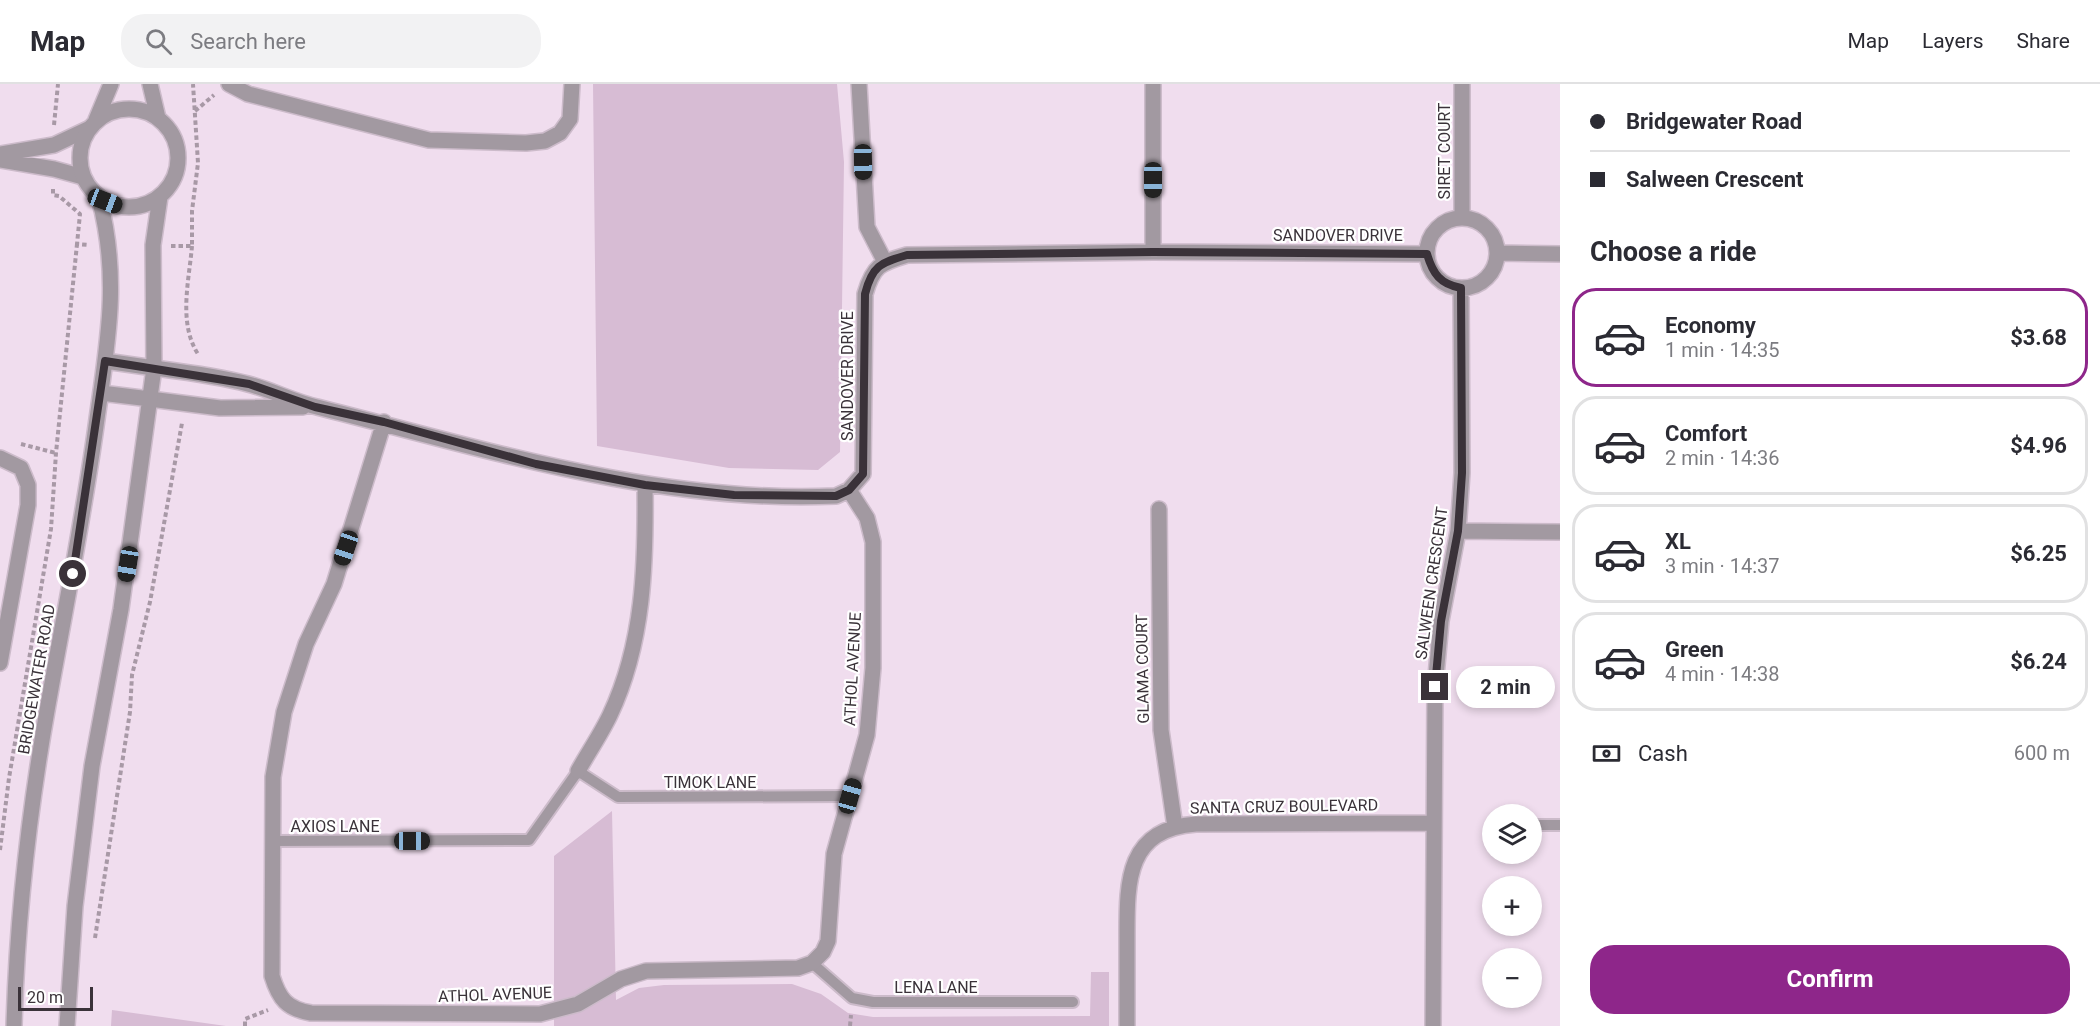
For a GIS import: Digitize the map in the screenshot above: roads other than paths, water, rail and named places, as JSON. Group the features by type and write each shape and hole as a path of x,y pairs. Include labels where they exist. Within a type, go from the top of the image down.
{"street":[{"path":"0,154 54,145 92,125 110,112 127,108 144,110 158,118 169,129 176,142 178,157 174,179 160,196 133,207 119,207 99,198 83,177 79,161 81,144 92,125 111,84"},
{"path":"150,84 158,118"},
{"path":"224,87 429,140 473,143 545,141 560,133 570,118 572,84"},
{"path":"859,84 864,209 867,227 885,262"},
{"path":"1153,84 1153,252"},
{"name":"SIRET COURT","path":"1462,84 1462,218"},
{"path":"0,160 54,169 83,177"},
{"path":"67,1024 75,906 92,766 122,598 154,368 153,245 160,196"},
{"name":"BRIDGEWATER ROAD","path":"14,1024 33,798 85,502 105,361 112,290 112,261 99,198"},
{"path":"1462,218 1474,220 1485,226 1493,235 1498,253 1489,276 1480,284 1461,288 1449,286 1439,280 1431,270 1427,254 1429,242 1435,231 1444,224 1462,218"},
{"name":"SANDOVER DRIVE","path":"849,490 863,474 865,456 865,294 870,274 885,262 907,255 1153,252 1427,254"},
{"path":"1498,253 1560,254"},
{"name":"SALWEEN CRESCENT","path":"1433,1026 1435,687 1441,621 1458,531 1462,473 1461,288"},
{"path":"105,361 194,373 249,384 315,407 384,422 536,464 645,485 734,495 808,497 836,496 849,490"},
{"path":"101,393 220,408 315,407"},
{"path":"272,841 273,777 284,712 306,644 334,584 384,422"},
{"path":"0,458 21,468 28,485 28,506 0,663"},
{"path":"578,771 610,715 629,662 638,622 646,561 645,485"},
{"name":"ATHOL AVENUE","path":"272,841 272,976 277,993 285,1004 294,1010 310,1013 540,1014 578,1004 621,979 646,971 798,969 812,963 823,952 828,941 834,854 867,735 873,668 873,542 867,518 849,490"},
{"name":"GLAMA COURT","path":"1159,509 1161,730 1175,827"},
{"path":"1458,531 1560,532"},
{"name":"SANTA CRUZ BOULEVARD","path":"1127,1026 1127,897 1131,868 1144,847 1175,827 1196,824 1433,823"}],"lane":[{"name":"AXIOS LANE","path":"272,841 529,840 578,771"},
{"name":"TIMOK LANE","path":"578,771 618,797 850,796"},
{"path":"1542,825 1560,825"},
{"name":"LENA LANE","path":"812,963 852,998 873,1002 1073,1002"}]}
